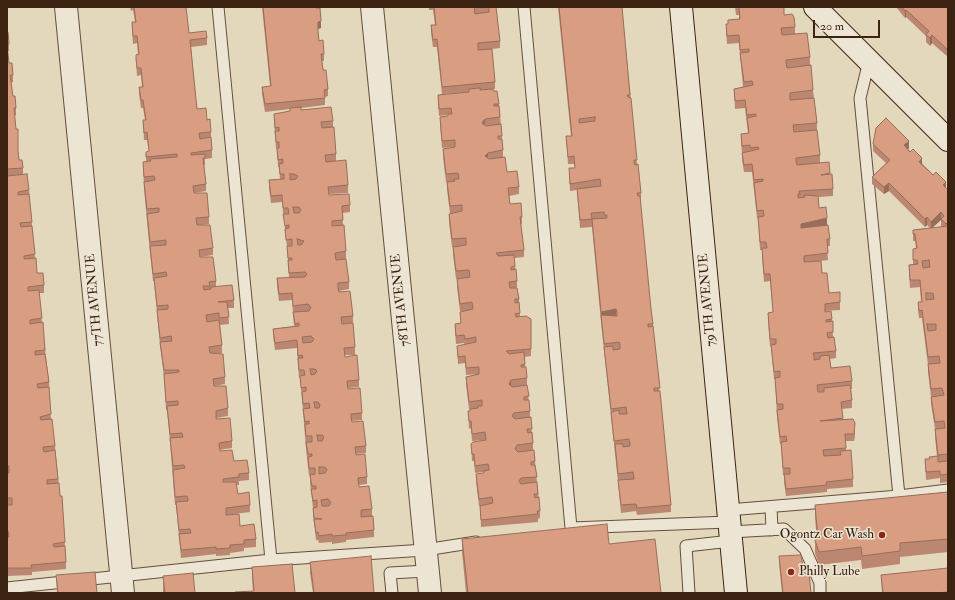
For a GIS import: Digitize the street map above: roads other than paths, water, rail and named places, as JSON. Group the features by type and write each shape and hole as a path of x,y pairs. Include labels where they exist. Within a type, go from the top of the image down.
{"street":[{"name":"77TH AVENUE","path":"66,7 122,585"},
{"name":"78TH AVENUE","path":"372,7 430,593"},
{"name":"79TH AVENUE","path":"680,7 736,593"},
{"path":"815,7 948,140"}],"lane":[{"path":"218,7 271,560"},
{"path":"524,7 567,529 729,526 772,530 784,529 805,549 820,583 820,593"},
{"path":"869,61 860,98 899,496"},
{"path":"689,593 686,546 771,507 899,496 948,490"},
{"path":"771,507 772,530"},
{"path":"392,593 390,574 426,560 486,541"},
{"path":"7,588 122,585 271,560 426,560"}],"place":[{"name":"Ogontz Car Wash","path":"882,535"},
{"name":"Philly Lube","path":"791,572"}]}
